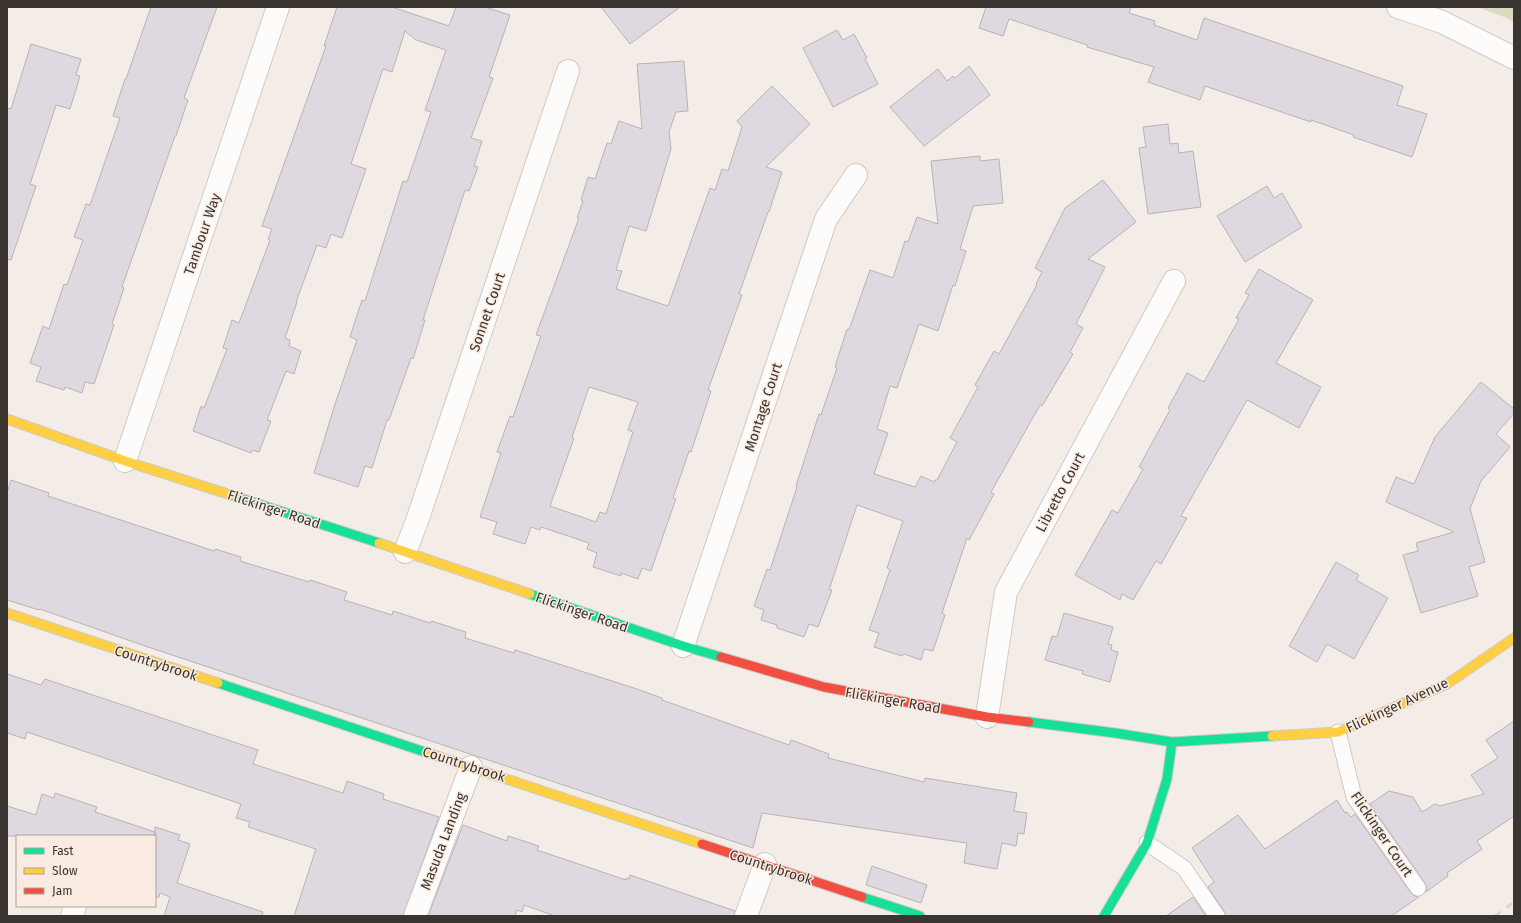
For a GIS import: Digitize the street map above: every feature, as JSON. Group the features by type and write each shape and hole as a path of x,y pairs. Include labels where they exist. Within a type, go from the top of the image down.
{"street":[{"name":"Tambour Way","path":"125,460 278,7"},
{"path":"1398,7 1442,22 1514,58"},
{"name":"Sonnet Court","path":"405,552 568,71"},
{"name":"Montage Court","path":"683,646 826,219 856,176"},
{"name":"Libretto Court","path":"987,717 1006,592 1174,281"},
{"name":"Flickinger Road","path":"7,419 125,460 405,552 683,646 824,687 987,717 1115,732 1172,742"},
{"name":"Countrybrook","path":"7,613 920,916"},
{"name":"Flickinger Avenue","path":"1172,742 1338,732 1447,684 1514,638"},
{"path":"1104,916 1147,843 1167,779 1172,742"},
{"name":"Masuda Landing","path":"415,916 471,767"},
{"path":"746,916 765,864"}],"lane":[{"name":"Flickinger Court","path":"1338,732 1354,796 1418,888"},
{"path":"1147,843 1184,868 1217,916"}],"green space":[{"path":"1477,7 1514,7 1514,23 1507,18"}],"building":[{"path":"151,7 217,7 184,98 188,100 176,136 122,287 124,288 112,324 114,325 94,384 85,382 82,393 65,387 64,390 36,381 41,367 30,363 43,326 49,329 64,284 67,285 83,240 74,237 86,204 90,205 120,118 113,116"},
{"path":"337,7 392,7 449,26 456,7 485,7 510,15 489,77 493,78 471,138 482,141 474,166 478,167 469,191 465,190 423,320 425,320 413,359 411,358 389,420 387,420 372,468 365,466 358,487 314,473 335,404 357,340 350,337 362,300 365,301 403,181 407,182 431,112 425,110 446,50 416,40 405,31 392,72 383,69 351,164 366,169 342,238 331,234 326,248 317,245 296,302 285,338 290,340 289,346 301,351 294,374 286,371 267,420 271,421 259,452 252,450 251,453 193,431 201,406 204,408 227,349 223,348 232,320 239,323 270,240 268,239 272,229 262,226 326,46 324,46"},
{"path":"601,7 680,7 630,44"},
{"path":"986,7 1131,7 1129,13 1155,21 1154,25 1197,40 1204,18 1403,86 1397,105 1427,114 1412,157 1353,137 1354,135 1311,120 1311,122 1205,86 1200,100 1148,82 1154,67 1087,47 1087,45 1009,19 1003,36 979,28"},
{"path":"837,30 843,40 854,34 867,58 865,59 878,84 833,107 803,48"},
{"path":"31,44 81,59 76,75 80,76 70,109 56,105 30,184 36,186 11,260 7,259 7,108 11,109"},
{"path":"684,61 688,111 676,112 669,132 671,149 646,231 629,226 616,270 622,271 616,289 668,306 710,188 715,190 722,169 728,171 742,127 737,121 772,86 810,124 766,167 782,172 739,294 742,295 708,390 711,391 691,452 689,451 673,498 676,499 651,571 642,568 638,579 621,573 621,576 593,567 597,553 587,549 589,543 541,527 540,530 531,527 525,544 493,534 497,522 480,517 501,453 497,452 510,416 513,417 541,336 536,335 579,218 577,218 583,201 581,200 588,177 595,179 607,143 611,144 619,121 642,129 637,64","holes":["589,387 638,402 628,430 633,432 606,514 600,512 596,522 550,506 574,438 572,437"]},
{"path":"969,66 990,95 924,146 890,107 938,69 947,81 953,76 955,78"},
{"path":"1168,124 1170,144 1178,143 1179,153 1193,151 1201,207 1148,214 1139,148 1146,147 1143,127"},
{"path":"980,156 980,161 999,159 1003,203 973,206 960,249 966,251 938,331 919,324 897,388 890,386 877,429 888,433 874,474 915,487 921,476 934,482 937,480 957,442 950,438 978,387 975,385 994,351 999,354 1037,285 1036,284 1042,272 1035,268 1065,208 1103,180 1136,222 1088,259 1105,267 1076,324 1083,328 1070,352 1073,354 1042,406 1040,405 991,492 994,494 969,540 967,538 942,613 945,615 933,651 924,649 921,660 904,654 902,656 874,647 879,633 869,630 890,570 887,568 903,521 857,505 829,590 832,590 818,627 809,624 804,637 777,628 777,625 761,620 764,610 754,606 767,569 770,570 819,414 821,415 837,368 835,367 847,329 849,330 870,270 893,278 905,241 908,242 917,217 938,224 931,161"},
{"path":"1267,186 1274,198 1282,193 1302,227 1245,262 1217,216"},
{"path":"1259,269 1313,300 1276,363 1321,387 1299,428 1247,400 1181,516 1187,518 1161,564 1156,561 1133,600 1122,594 1120,600 1075,575 1112,510 1118,513 1143,469 1139,467 1170,410 1168,408 1187,373 1204,382 1239,319 1236,318 1249,295 1245,293"},
{"path":"1481,382 1514,409 1514,413 1496,434 1510,447 1481,481 1470,509 1485,562 1469,567 1478,596 1421,613 1403,555 1418,551 1416,543 1454,532 1386,502 1396,477 1414,484 1435,437"},
{"path":"11,480 49,493 48,496 214,551 215,549 241,557 240,561 309,582 310,580 347,592 344,600 392,615 393,611 430,623 431,621 466,632 465,638 514,653 515,650 634,688 662,698 662,700 789,745 791,740 829,754 828,758 924,782 925,778 1017,793 1014,811 1027,813 1024,834 1018,833 1016,846 1002,843 997,869 964,863 967,843 762,813 753,848 145,646 40,609 39,610 7,600 7,493"},
{"path":"1336,562 1359,575 1356,580 1388,598 1354,659 1327,644 1317,662 1289,646"},
{"path":"1064,613 1113,627 1108,644 1112,645 1111,650 1118,652 1110,682 1082,674 1083,671 1045,660 1052,636 1057,637"},
{"path":"7,674 41,685 45,679 258,750 253,764 343,793 347,781 384,794 383,799 439,817 403,916 294,916 316,849 248,827 250,822 236,818 241,804 27,732 25,739 7,733"},
{"path":"1514,721 1514,816 1477,841 1482,849 1447,873 1448,876 1426,892 1427,888 1425,883 1370,804 1389,791 1413,797 1422,812 1435,804 1440,806 1484,794 1471,775 1498,758 1486,740"},
{"path":"55,793 97,807 95,812 155,832 154,835 7,836 7,806 36,815 42,794 54,798"},
{"path":"1337,800 1345,813 1347,812 1351,817 1355,814 1411,893 1419,897 1391,916 1226,916 1208,887 1214,882 1192,848 1238,815 1265,849"},
{"path":"463,825 507,841 508,836 539,846 537,850 626,880 626,878 629,879 630,875 735,911 734,916 555,916 524,905 522,912 517,910 515,916 428,916"},
{"path":"155,827 180,835 178,840 190,844 177,883 263,912 262,916 164,916 170,897 160,893 159,897 156,897"},
{"path":"872,866 927,885 921,903 866,885"},
{"path":"1193,897 1206,916 1166,916"}],"railway":[{"path":"1495,916 1514,902"}],"traffic: fast":[{"path":"231,495 379,543"},
{"path":"530,594 683,646 721,657"},
{"path":"218,683 428,753"},
{"path":"1029,722 1172,742 1272,736"},
{"path":"1104,916 1147,843 1167,779 1172,742"},
{"path":"862,897 920,916"}],"traffic: slow":[{"path":"7,419 125,461 231,495"},
{"path":"379,543 530,594"},
{"path":"7,613 218,683"},
{"path":"1272,736 1338,732 1447,684 1514,638"},
{"path":"428,753 702,844"}],"traffic: jam":[{"path":"721,657 824,687 987,717 1029,722"},
{"path":"702,844 862,897"}]}
